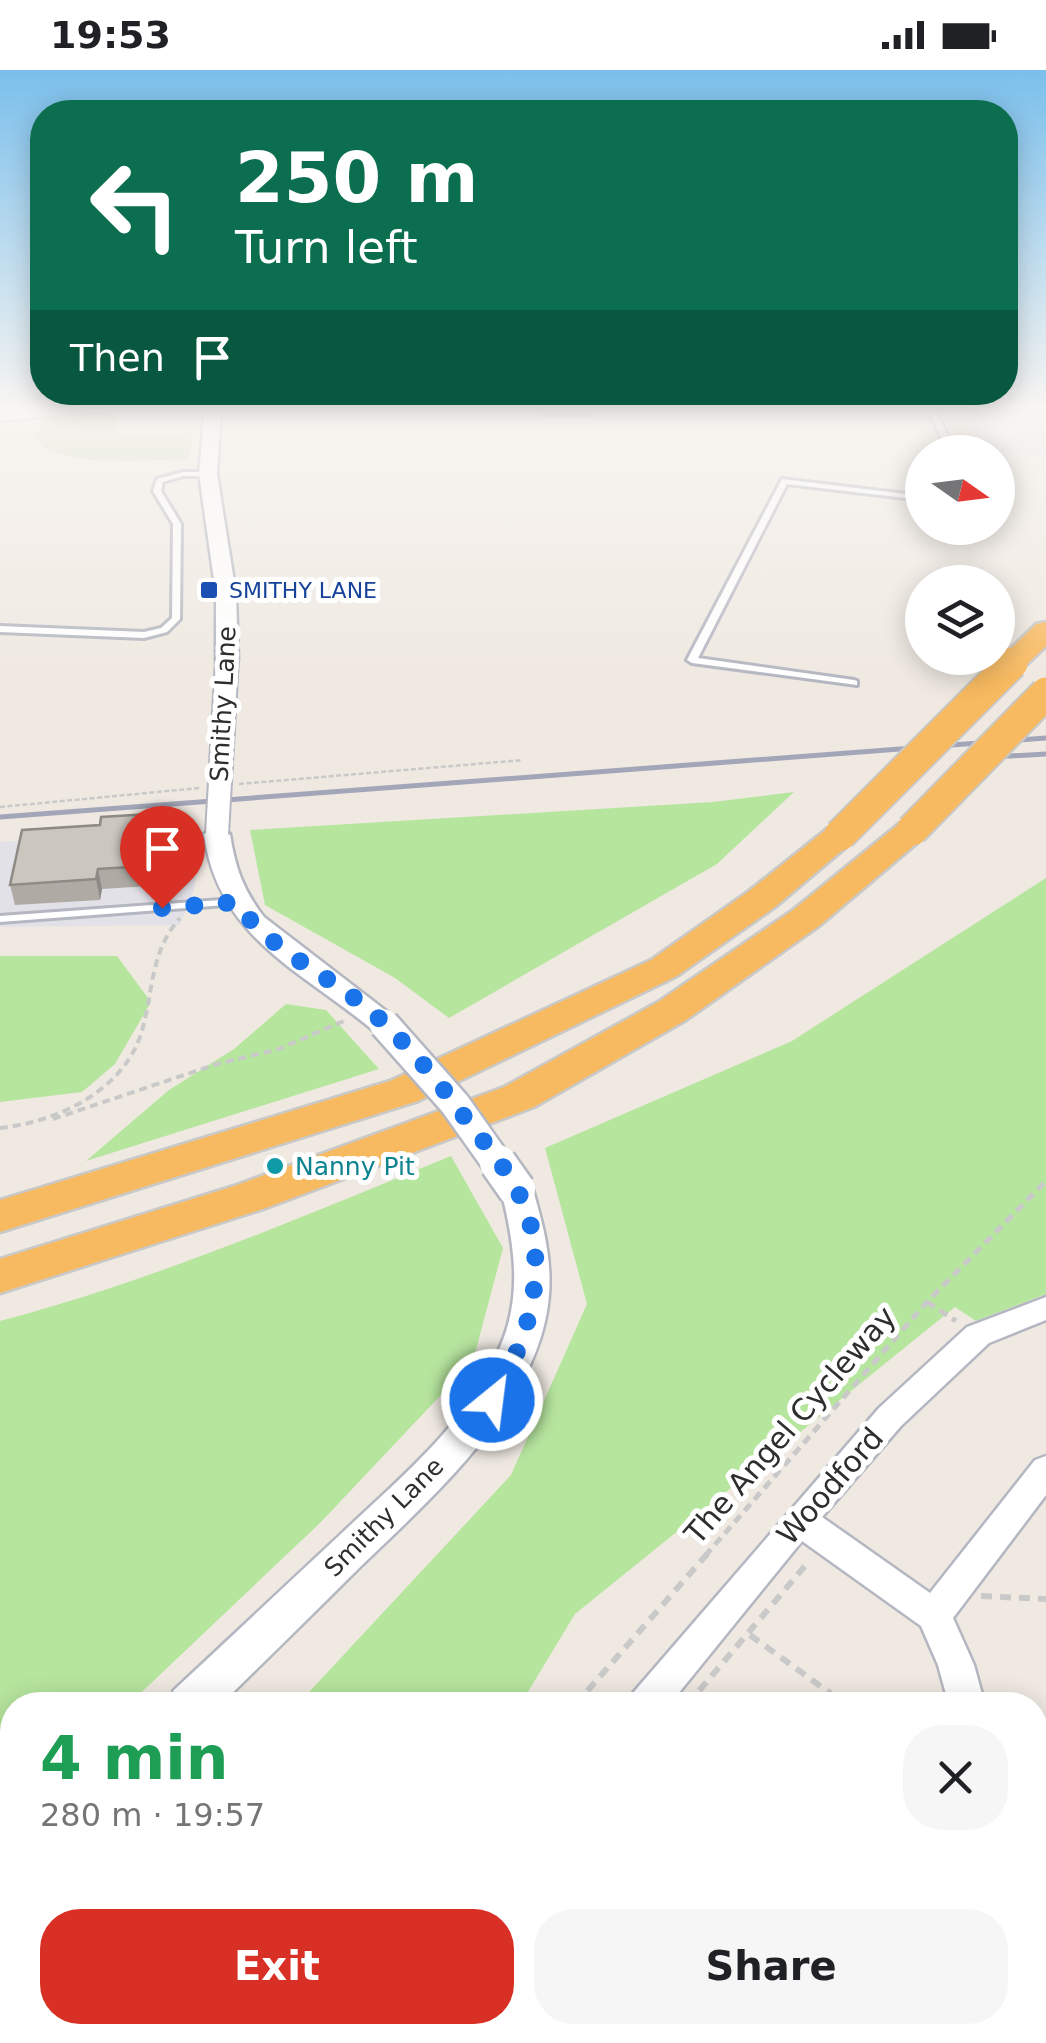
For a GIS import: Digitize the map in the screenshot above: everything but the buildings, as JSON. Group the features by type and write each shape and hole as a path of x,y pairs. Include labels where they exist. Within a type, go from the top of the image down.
{"highway":[{"path":"0,1216 404,1091 664,968 762,899 840,835 1046,630"},
{"path":"0,1276 250,1197 519,1097 672,1011 806,918 912,830 1046,692"}],"street":[{"name":"Smithy Lane","path":"203,1692 426,1477 492,1400 517,1355 532,1306 532,1234 517,1190 455,1104 377,1017 264,935 236,902 220,868 217,834 227,660 226,594 211,497"},
{"name":"Woodford","path":"658,1692 813,1530 890,1417 978,1335 1046,1308"},
{"path":"941,1604 1046,1470"},
{"path":"813,1530 941,1604 963,1692"}],"lane":[{"path":"0,629 144,636 171,625 176,618 177,524 160,497"},
{"path":"777,497 692,660 854,682"},
{"path":"0,919 236,902"}],"path":[{"path":"224,786 523,760"},
{"path":"0,807 206,787"},
{"path":"52,1118 116,1074 131,1057 140,1033 154,956 167,930 195,905"},
{"path":"0,1128 52,1118 377,1017"},
{"name":"The Angel Cycleway","path":"586,1692 927,1302 1046,1181"},
{"path":"927,1302 978,1335"},
{"path":"698,1692 749,1634 813,1530"},
{"path":"941,1604 1046,1599"},
{"path":"749,1634 827,1692"}],"shaded area":[{"path":"202,827 194,890 180,925 0,927 0,842"}],"green space":[{"path":"794,792 717,864 449,1018 395,978 265,905 250,830 713,802"},
{"path":"1046,878 1046,1294 976,1321 955,1307 575,1614 528,1692 309,1692 511,1475 587,1304 545,1148 792,1041"},
{"path":"0,956 117,956 151,1002 115,1064 82,1092 0,1102"},
{"path":"286,1004 326,1010 379,1069 86,1161 169,1090 234,1049"},
{"path":"451,1156 503,1248 473,1361 320,1523 142,1692 0,1692 0,1321 172,1267"}],"railway":[{"path":"0,817 1046,738"},
{"path":"976,758 1046,754"}],"place":[{"name":"SMITHY LANE","path":"209,590"},
{"name":"Nanny Pit","path":"275,1166"}],"route":[{"path":"162,908 236,902 264,935 344,990 384,1024 455,1104 517,1190 532,1234 535,1282 526,1332 492,1400"}]}
